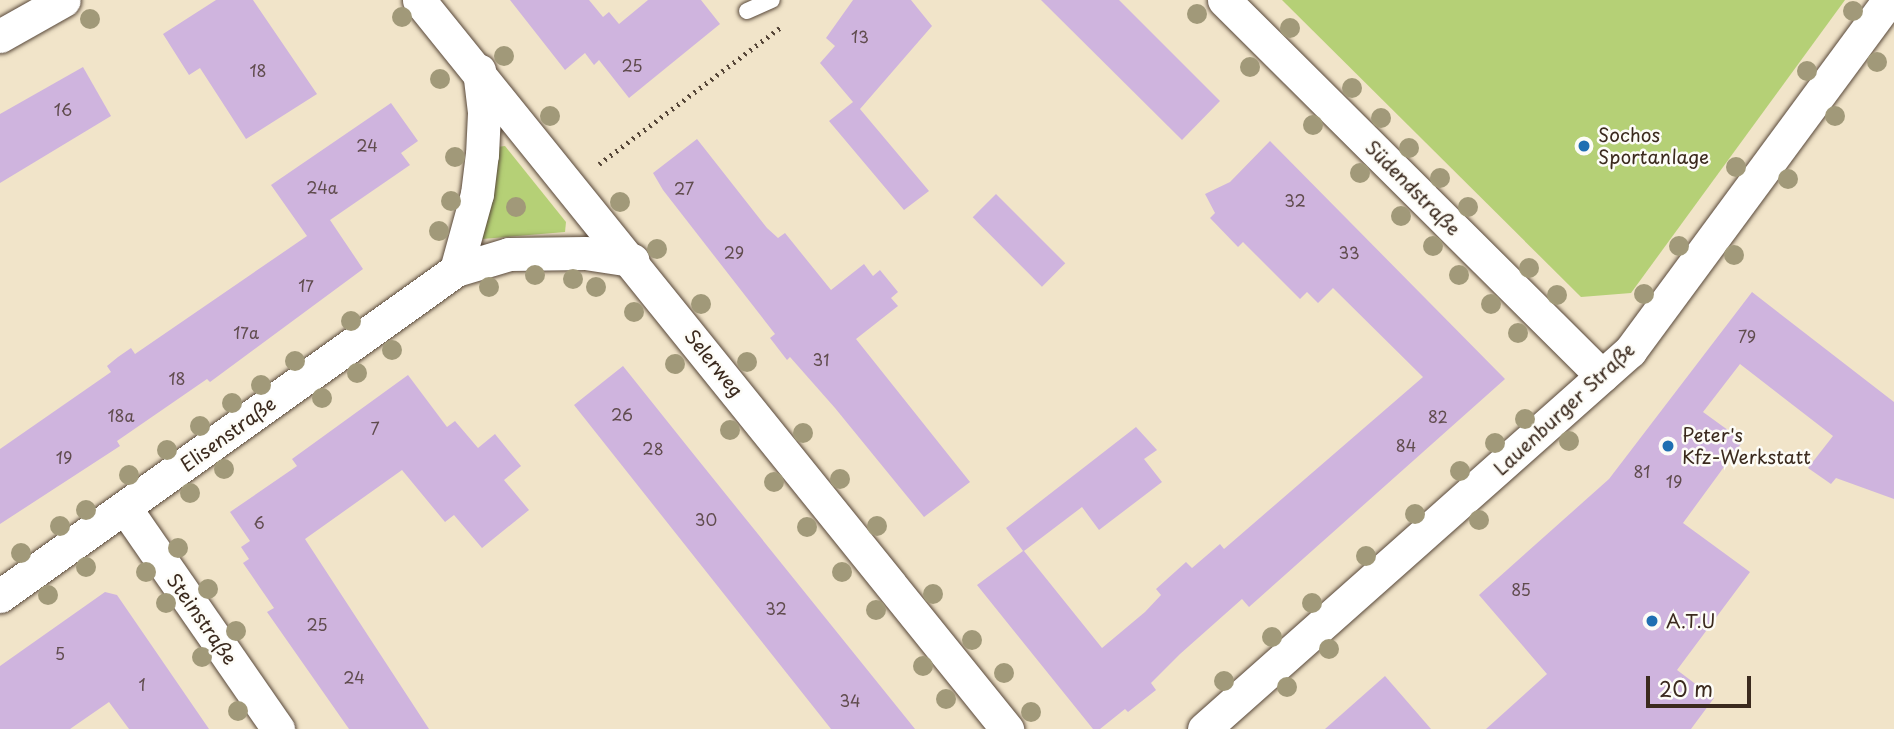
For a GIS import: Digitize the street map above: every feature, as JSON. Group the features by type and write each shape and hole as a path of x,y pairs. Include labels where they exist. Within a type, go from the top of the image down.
{"street":[{"path":"0,36 64,0"},
{"name":"Selerweg","path":"419,0 479,70 1007,729"},
{"name":"Südendstraße","path":"1224,0 1602,376"},
{"name":"Lauenburger Straße","path":"1203,729 1630,351 1888,0"},
{"path":"456,270 477,194 482,155 484,112 479,70"},
{"name":"Elisenstraße","path":"0,596 456,270 509,254 586,253 632,260"},
{"name":"Steinstraße","path":"125,508 278,729"}],"lane":[{"path":"747,11 772,0"}],"path":[{"path":"599,164 785,24"}],"green space":[{"name":"Sochos Sportanlage","path":"1282,0 1845,0 1631,293 1581,297"},
{"path":"505,146 566,222 565,232 482,239 497,147"}],"building":[{"path":"216,0 253,0 317,94 246,139 200,68 189,75 163,34"},
{"path":"510,0 589,0 603,17 609,12 619,24 648,0 701,0 720,24 629,98 599,60 594,65 585,53 565,70"},
{"path":"853,0 911,0 932,26 860,109 929,191 904,210 829,121 853,102 820,63 835,46 826,38"},
{"path":"1041,0 1119,0 1220,101 1182,140"},
{"path":"83,67 111,116 0,183 0,114"},
{"path":"391,103 418,141 401,153 410,165 330,220 363,269 210,382 207,379 117,441 120,446 0,524 0,449 111,372 107,366 118,357 131,348 135,354 307,236 271,185"},
{"path":"697,139 767,228 778,238 785,233 831,290 864,264 873,276 880,270 898,292 891,298 898,306 856,339 970,482 924,517 835,408 790,357 787,360 770,338 775,334 663,190 653,173"},
{"path":"1270,141 1505,379 1249,607 1242,599 1180,654 1151,683 1156,690 1128,712 1125,709 1100,729 1093,729 977,585 1023,551 1006,528 1136,427 1157,450 1144,459 1162,482 1099,530 1082,507 1024,551 1102,648 1145,612 1161,595 1156,589 1186,562 1192,568 1220,544 1224,549 1423,377 1333,288 1318,303 1307,292 1300,299 1243,242 1238,247 1210,218 1215,213 1205,194 1230,182"},
{"path":"996,194 1065,263 1042,287 973,217"},
{"path":"1752,292 1894,402 1894,499 1836,478 1831,484 1808,468 1833,436 1740,364 1703,412 1743,441 1683,523 1750,572 1677,670 1714,698 1691,729 1486,729 1547,674 1479,595 1609,479"},
{"path":"623,366 915,729 831,729 574,405"},
{"path":"408,375 447,427 455,421 478,448 495,434 521,466 504,480 529,510 482,548 454,515 445,522 402,470 305,539 429,729 349,729 267,612 274,608 243,563 249,559 241,547 250,541 230,512 297,466 292,459"},
{"path":"105,592 117,595 209,729 129,729 109,702 70,729 0,729 0,666"},
{"path":"1385,676 1431,729 1325,729"}],"place":[{"name":"Sochos Sportanlage","path":"1584,146"},
{"name":"Peter's Kfz-Werkstatt","path":"1668,446"},
{"name":"A.T.U","path":"1652,621"}]}
